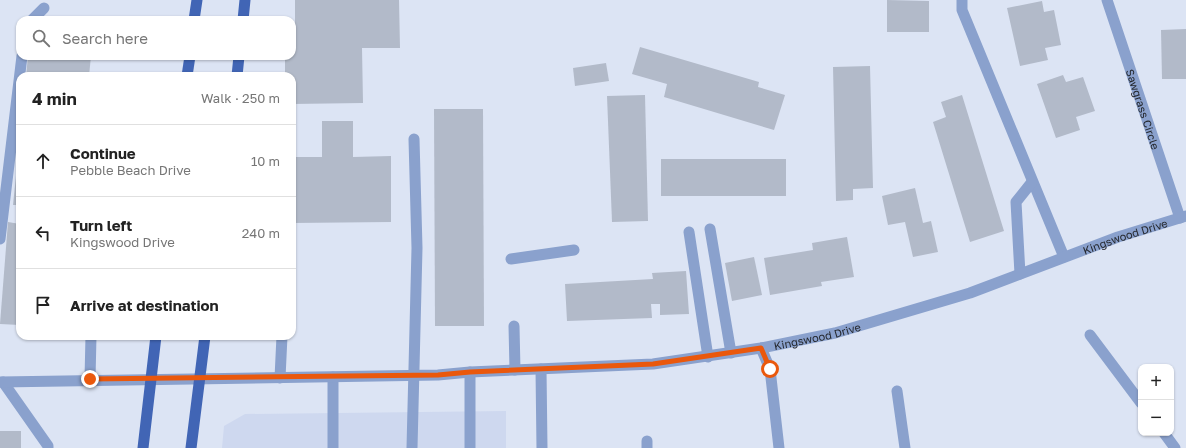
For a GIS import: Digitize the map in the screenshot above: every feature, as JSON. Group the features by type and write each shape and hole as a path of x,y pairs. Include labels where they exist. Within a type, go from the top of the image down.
{"main road":[{"path":"194,16 196,0"},
{"path":"243,16 245,0"},
{"path":"188,72 189,60"},
{"path":"237,72 239,60"},
{"path":"143,448 156,340"},
{"path":"191,448 205,340"}],"street":[{"path":"962,0 962,10 1064,258"},
{"name":"Sawgrass Circle","path":"1107,0 1183,217"},
{"path":"36,16 44,8"},
{"path":"20,72 22,60"},
{"path":"0,239 16,106"},
{"path":"412,448 417,248 414,139"},
{"path":"1020,274 1016,202 1032,182"},
{"name":"Kingswood Drive","path":"2,382 152,378 200,379 414,376 653,364 708,357 834,333 970,293 1118,237 1183,217"},
{"path":"710,229 731,353"},
{"path":"690,232 708,357"},
{"path":"511,259 574,250"},
{"path":"514,326 515,370"},
{"path":"1090,335 1139,400"},
{"path":"90,379 91,340"},
{"path":"280,378 282,340"},
{"path":"761,348 770,369 779,448"},
{"path":"541,369 542,448"},
{"path":"470,372 470,448"},
{"path":"332,377 333,448"},
{"path":"2,382 48,448"},
{"path":"898,391 905,448"},
{"path":"1166,436 1175,448"}],"shaded area":[{"path":"506,411 506,448 222,448 224,426 245,414"}],"building":[{"path":"295,0 399,0 400,48 362,48 363,103 296,104 296,72 285,72 285,60 296,60"},
{"path":"887,0 929,1 929,32 887,32"},
{"path":"1042,1 1044,12 1054,10 1061,45 1045,48 1048,60 1020,66 1007,8"},
{"path":"1186,29 1186,79 1162,79 1161,30"},
{"path":"640,47 759,82 758,87 785,95 774,130 664,97 667,84 632,74"},
{"path":"28,60 91,60 89,72 26,72"},
{"path":"606,63 609,81 575,86 573,68"},
{"path":"870,66 873,188 853,189 853,200 836,201 833,67"},
{"path":"1063,75 1066,82 1083,77 1095,111 1076,117 1080,130 1056,138 1037,84"},
{"path":"645,95 648,221 612,222 607,96"},
{"path":"962,95 1004,231 970,242 933,122 946,117 941,102"},
{"path":"434,109 483,109 484,326 435,326"},
{"path":"322,121 353,121 353,157 391,156 391,222 296,223 296,157 322,157"},
{"path":"661,159 786,159 786,196 661,196"},
{"path":"16,176 16,205 13,205"},
{"path":"915,188 923,223 931,221 938,252 913,257 905,222 888,225 882,196"},
{"path":"8,222 16,223 16,325 0,324"},
{"path":"847,237 854,277 821,282 822,286 770,295 764,258 813,250 812,243"},
{"path":"754,257 762,295 732,301 725,263"},
{"path":"686,271 689,314 660,315 660,304 651,304 652,318 567,321 565,284 653,279 652,273"},
{"path":"0,431 21,431 21,448 0,448"}],"route":[{"path":"90,379 200,379 438,375 470,372 653,364 761,348 770,369"}]}
